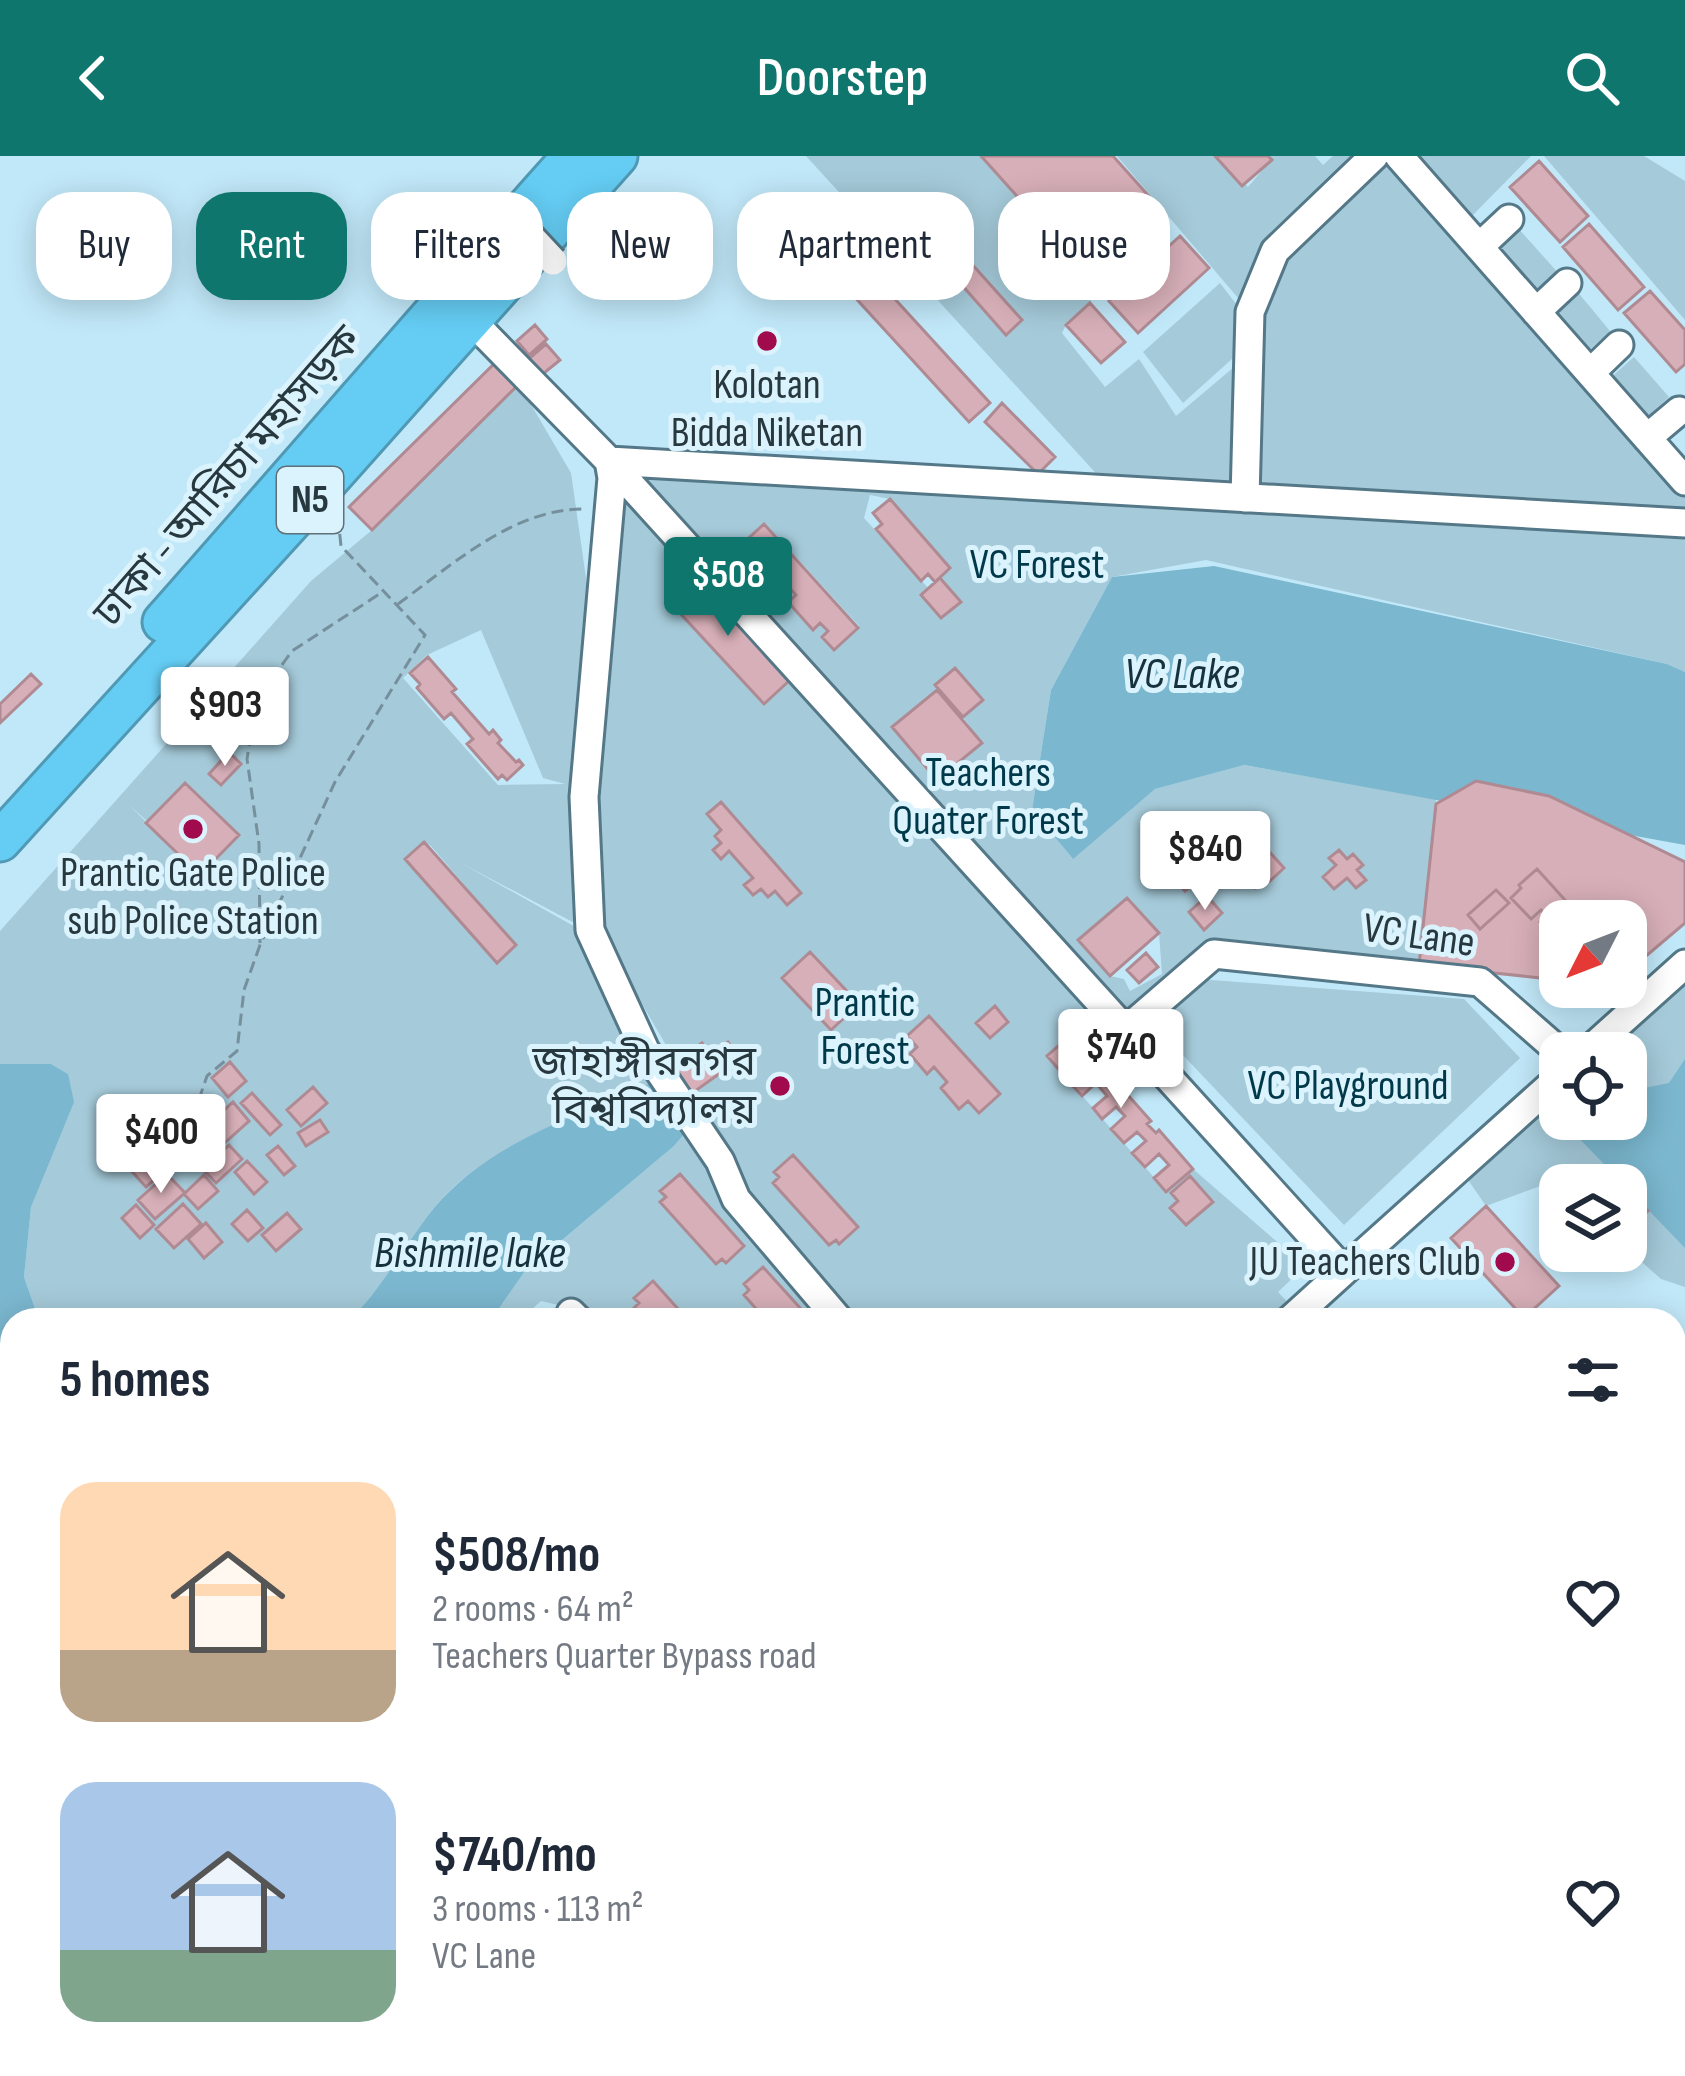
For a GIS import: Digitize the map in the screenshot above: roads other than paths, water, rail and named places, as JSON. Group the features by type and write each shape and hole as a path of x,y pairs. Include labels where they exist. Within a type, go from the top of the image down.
{"highway":[{"name":"ঢাকা - আরিচা মহাসড়ক","path":"0,841 459,308 573,156"},
{"name":"ঢাকা - আরিচা মহাসড়ক","path":"0,805 388,367 459,308 617,156"}],"street":[{"path":"1245,497 1250,312 1275,250 1374,156"},
{"path":"1399,156 1685,481"},
{"path":"1479,247 1509,219"},
{"path":"543,250 554,261"},
{"path":"1536,312 1567,283"},
{"path":"459,308 609,460 1344,1270"},
{"path":"1590,373 1619,345"},
{"path":"1647,438 1679,411"},
{"path":"609,460 1685,523"},
{"path":"609,460 612,478 584,797 590,930 645,1050 720,1161 736,1199 829,1308"},
{"name":"VC Lane","path":"1126,1030 1214,954 1480,982 1539,1034"},
{"path":"1609,1032 1685,964"},
{"path":"1303,1308 1539,1096"}],"water":[{"name":"VC Lake","path":"1214,566 1667,664 1685,672 1685,845 1244,765 1155,789 1073,859 1032,810 1051,690 1112,577"},
{"path":"1685,1059 1685,1248 1647,1209 1647,1164 1604,1164 1581,1140 1647,1140 1647,1087 1669,1083"},
{"path":"0,1064 51,1064 68,1074 74,1102 31,1207 24,1277 35,1308 0,1308"},
{"name":"Bishmile lake","path":"651,1083 683,1124 684,1134 525,1271 499,1308 360,1308 456,1185 507,1149"}],"place":[{"name":"Kolotan Bidda Niketan","path":"767,341"},
{"name":"Prantic Gate Police sub Police Station","path":"193,829"},
{"name":"জাহাঙ্গীরনগর বিশ্ববিদ্যালয়","path":"780,1086"},
{"name":"JU Teachers Club","path":"1505,1262"}],"park label":[{"name":"VC Forest","path":"1037,565"},
{"name":"Teachers Quater Forest","path":"988,797"},
{"name":"Prantic Forest","path":"865,1027"},
{"name":"VC Playground","path":"1348,1086"}]}
